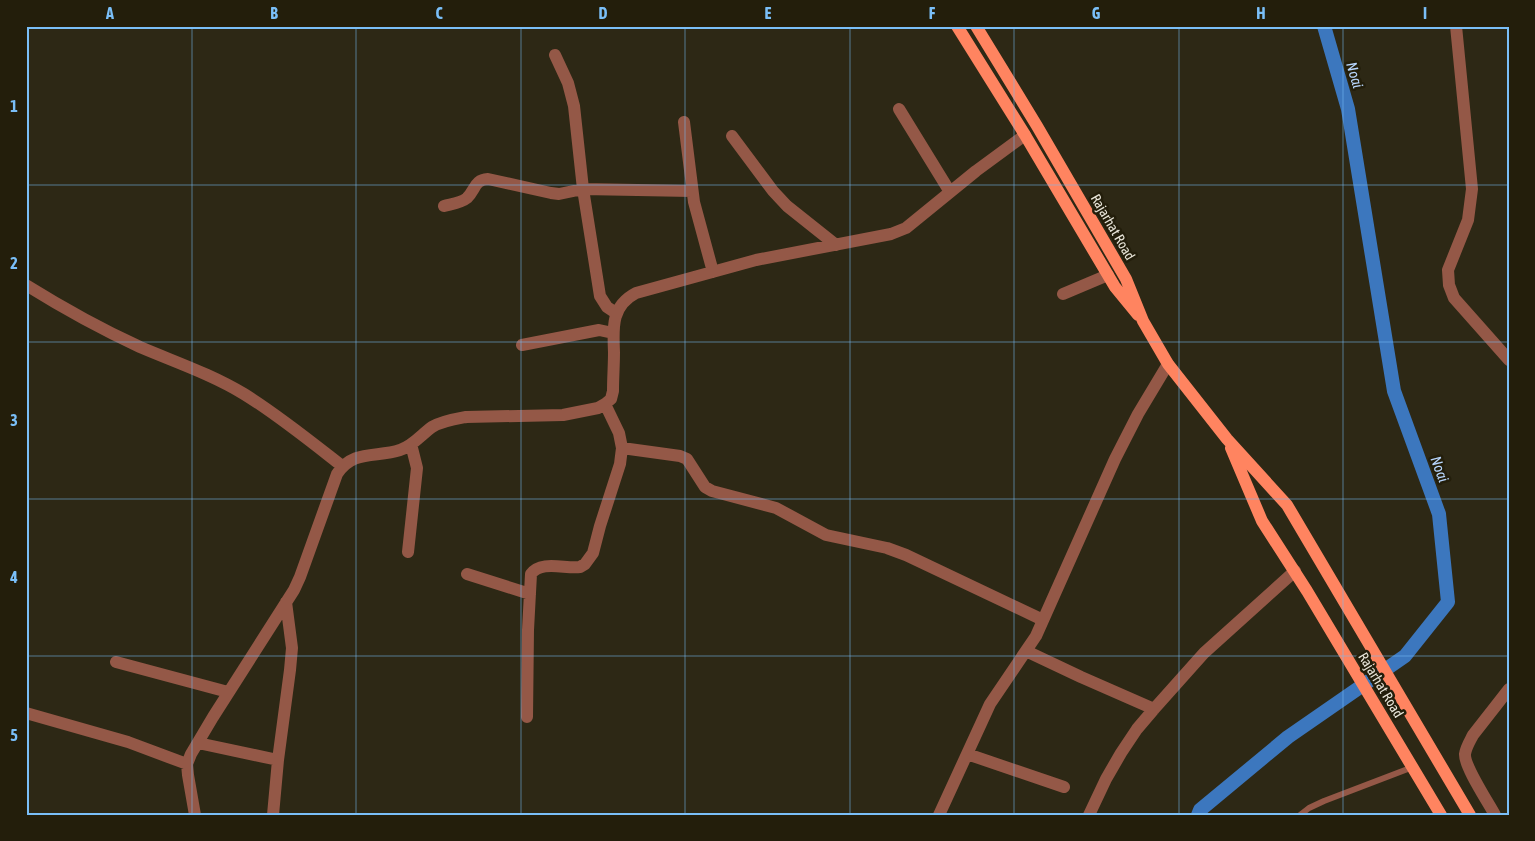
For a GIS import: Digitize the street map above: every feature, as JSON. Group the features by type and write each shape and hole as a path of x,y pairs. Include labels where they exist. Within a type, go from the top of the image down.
{"main road":[{"path":"957,26 1025,135 1119,294 1143,320"},
{"name":"Rajarhat Road","path":"976,26 1126,279 1143,320 1168,364 1227,439 1262,520 1307,590 1441,815"},
{"path":"1227,439 1287,505 1470,815"}],"street":[{"path":"1456,26 1472,189 1468,220 1448,270 1449,285 1454,298 1509,360"},
{"path":"555,55 568,83 572,99 583,189 600,296 607,307 616,313"},
{"path":"899,109 950,192"},
{"path":"684,122 692,190 713,272"},
{"path":"195,815 188,775 188,764 191,754 300,577 337,474 342,466 350,460 362,456 403,449 433,427 458,418 554,416 598,408 611,399 613,391 613,333 616,313 628,297 636,293 756,260 899,231 906,228 976,171 1025,135"},
{"path":"732,136 773,191 787,206 836,245"},
{"path":"444,206 466,199 478,182 488,179 559,194 583,189 692,190"},
{"path":"1063,294 1108,275"},
{"path":"26,285 64,308 124,339 194,369 244,394 342,466"},
{"path":"522,345 599,330 613,333"},
{"path":"939,815 990,704 1026,651 1043,620 1115,459 1138,414 1168,364"},
{"path":"527,717 531,574 537,567 541,566 580,567 594,553 600,526 620,464 622,448 619,433 606,404"},
{"path":"408,552 417,468 411,444"},
{"path":"622,448 680,456 687,459 705,487 776,508 826,534 887,548 906,555 1043,620"},
{"path":"1089,815 1106,779 1137,729 1204,653 1295,571"},
{"path":"467,574 530,594"},
{"path":"273,815 292,648 286,602"},
{"path":"1026,651 1154,709"},
{"path":"116,662 228,692"},
{"path":"1495,815 1467,764 1465,754 1473,735 1509,689"},
{"path":"26,713 128,742 188,764"},
{"path":"198,743 278,760"},
{"path":"967,754 1064,787"}],"lane":[{"path":"1300,815 1309,808 1324,801 1413,767"}],"waterway":[{"name":"Noai","path":"1198,815 1200,810 1288,737 1405,656 1448,602 1439,514 1394,391 1348,109 1324,26"}]}
